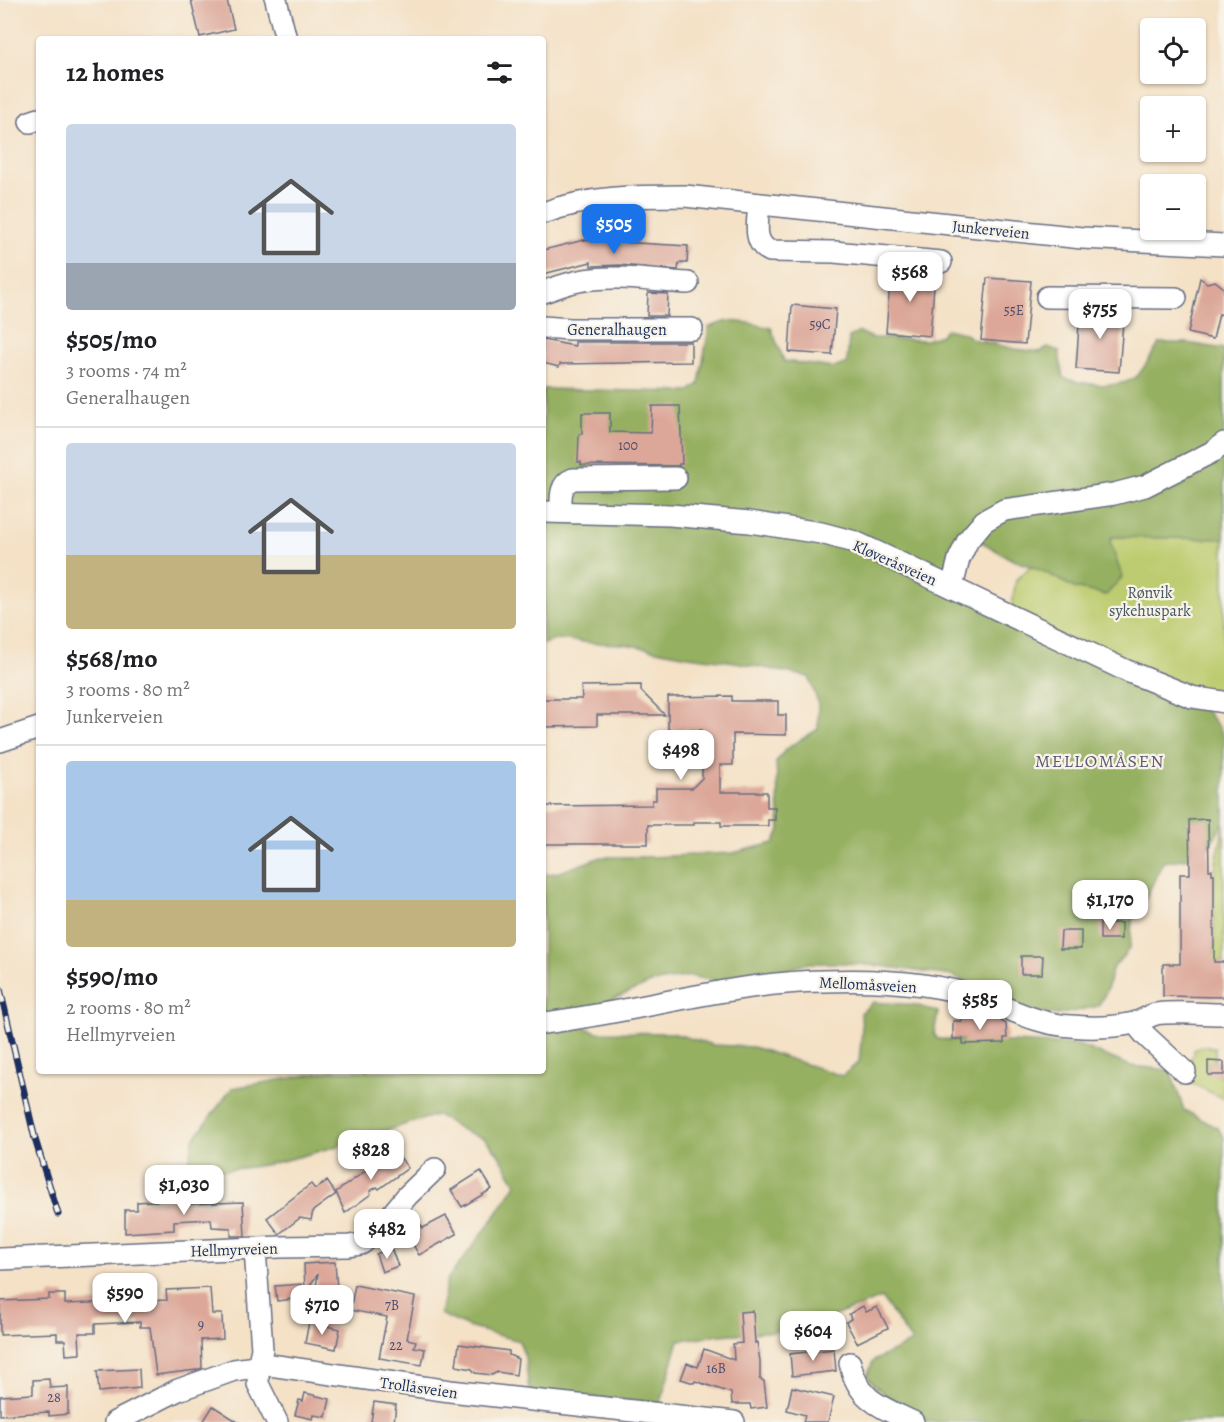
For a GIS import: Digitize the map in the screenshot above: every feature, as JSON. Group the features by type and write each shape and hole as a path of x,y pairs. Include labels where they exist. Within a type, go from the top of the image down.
{"street":[{"path":"276,0 285,36"},
{"name":"Junkerveien","path":"546,212 585,201 624,196 685,196 1082,238 1224,246"},
{"path":"759,204 757,239 762,247 770,251 834,252 941,262"},
{"path":"546,291 578,281 595,279 621,278 688,283"},
{"path":"1047,297 1176,298"},
{"name":"Generalhaugen","path":"546,327 692,329"},
{"path":"952,587 959,559 968,540 984,520 1004,510 1114,494 1145,486 1214,451 1224,443"},
{"path":"552,512 563,487 568,480 573,478 676,478"},
{"name":"Kløveråsveien","path":"552,512 670,515 750,522 821,533 855,542 1127,671 1192,697 1224,702"},
{"path":"0,741 36,729"},
{"name":"Mellomåsveien","path":"546,1023 599,1015 723,990 823,980 886,982 946,989 1031,1017 1069,1026 1111,1026 1135,1023 1156,1014 1224,1014"},
{"path":"1135,1023 1185,1072"},
{"name":"Hellmyrveien","path":"0,1259 361,1244 378,1231 407,1196 435,1169"},
{"path":"255,1249 262,1349 258,1366 258,1384 277,1422"},
{"path":"850,1363 855,1383 868,1398 879,1406 913,1422"},
{"name":"Trollåsveien","path":"115,1422 178,1390 234,1370 270,1365 450,1391 734,1422"}],"green space":[{"path":"727,321 771,328 784,361 834,368 847,363 849,337 860,332 872,338 926,340 941,335 946,329 964,333 972,339 1015,349 1040,352 1048,347 1059,351 1063,378 1100,385 1120,383 1136,377 1160,343 1187,343 1224,349 1224,539 1112,537 1110,541 1122,577 1106,595 1074,588 1045,572 1011,559 982,542 966,545 945,583 1197,699 1221,730 1224,738 1224,822 1203,856 1163,862 1146,898 1132,920 1130,948 1112,969 1107,990 1098,1006 1057,1015 1022,1010 952,976 881,966 809,963 764,976 724,983 690,976 651,983 585,1011 568,1021 597,1032 672,1033 713,1045 753,1047 842,1076 859,1062 861,1013 873,1002 915,1005 938,1012 934,1034 938,1039 1078,1045 1131,1066 1170,1070 1184,1110 1218,1128 1224,1138 1224,1422 925,1422 887,1396 867,1376 873,1361 912,1342 882,1298 796,1330 679,1340 660,1404 529,1391 525,1357 519,1341 468,1327 440,1314 447,1280 494,1218 516,1184 498,1153 484,1138 466,1132 437,1115 291,1159 249,1167 187,1172 193,1140 232,1088 314,1074 546,1074 546,874 560,872 601,857 733,853 774,843 780,830 776,762 786,749 818,729 818,703 809,677 624,644 559,639 546,643 546,389 688,392 699,384 709,327"},
{"name":"Rønvik sykehuspark","path":"1224,503 1224,702 1010,616 1016,580 1051,549 1110,538 1139,524"},
{"path":"1224,824 1224,962 1207,962 1214,954 1214,874"},
{"path":"1201,1046 1215,1047 1215,1062 1208,1062 1208,1074 1224,1075 1224,1099 1187,1081 1184,1077 1195,1049"}],"building":[{"path":"191,0 227,0 234,29 200,36"},
{"path":"584,240 688,246 687,263 679,263 678,270 620,265 591,266 591,262 546,273 546,249"},
{"path":"891,270 935,274 930,336 886,332"},
{"path":"987,278 1031,281 1025,344 981,340"},
{"path":"1200,278 1207,283 1215,281 1224,288 1224,315 1219,314 1213,339 1188,333"},
{"path":"648,293 668,294 667,316 647,316"},
{"path":"792,305 836,309 832,355 789,352"},
{"path":"1080,310 1124,310 1119,372 1076,369"},
{"path":"546,341 575,346 575,342 691,342 691,362 560,364 559,367 546,364"},
{"path":"652,406 680,406 682,464 679,466 581,465 581,462 578,462 582,413 610,413 610,432 651,433"},
{"path":"641,685 641,691 665,715 597,715 597,726 546,727 546,699 582,699 581,686"},
{"path":"732,696 732,701 778,701 778,715 786,715 786,735 733,734 733,765 720,765 720,792 767,792 767,807 775,807 775,820 768,820 768,826 721,826 721,822 694,822 694,825 648,825 648,844 546,844 546,806 652,805 652,800 656,800 656,788 692,788 702,778 702,730 668,729 668,697"},
{"path":"1208,819 1209,870 1212,870 1214,874 1214,962 1224,962 1224,997 1163,996 1163,964 1180,964 1180,874 1190,874 1189,820"},
{"path":"1100,923 1121,923 1121,939 1100,939"},
{"path":"1061,931 1081,931 1081,949 1060,949"},
{"path":"1021,956 1043,956 1042,974 1021,974"},
{"path":"995,1017 1006,1024 1007,1038 1004,1038 1004,1043 963,1044 963,1039 953,1039 953,1021 962,1021 962,1018"},
{"path":"1208,1061 1224,1062 1224,1075 1208,1075"},
{"path":"395,1150 408,1168 379,1189 377,1187 370,1191 371,1194 345,1213 336,1192"},
{"path":"481,1171 492,1189 462,1207 451,1190"},
{"path":"327,1181 336,1194 313,1211 311,1220 300,1218 279,1234 267,1218 311,1184 315,1189"},
{"path":"187,1199 187,1204 243,1202 245,1236 231,1236 231,1228 212,1227 211,1219 174,1221 174,1230 125,1233 125,1210 137,1210 137,1202"},
{"path":"446,1216 457,1234 419,1255 407,1234 421,1225 423,1228"},
{"path":"391,1248 398,1266 382,1272 376,1254"},
{"path":"335,1262 337,1289 315,1293 318,1274 305,1292 304,1264"},
{"path":"302,1284 303,1298 277,1301 275,1286"},
{"path":"355,1285 415,1297 407,1339 416,1341 414,1347 425,1349 422,1365 379,1358 387,1317 350,1310"},
{"path":"210,1288 212,1314 222,1314 223,1339 201,1340 202,1368 196,1370 156,1375 150,1327 140,1327 140,1322 95,1324 95,1333 79,1333 80,1354 66,1355 65,1340 57,1340 57,1333 0,1335 0,1301 49,1299 49,1294 65,1294 65,1304 167,1300 166,1290"},
{"path":"863,1306 866,1312 877,1307 888,1328 857,1343 846,1322 851,1319 849,1314"},
{"path":"753,1311 755,1343 757,1342 760,1361 759,1379 764,1381 767,1407 751,1409 750,1404 732,1404 731,1393 695,1381 694,1383 681,1379 687,1363 698,1367 704,1349 734,1360 733,1344 742,1343 740,1312"},
{"path":"309,1322 340,1329 336,1349 305,1343"},
{"path":"459,1344 509,1351 509,1355 518,1359 516,1375 497,1372 492,1375 475,1373 472,1369 456,1366"},
{"path":"834,1349 836,1371 792,1376 790,1354"},
{"path":"139,1369 140,1388 99,1392 97,1371"},
{"path":"49,1379 50,1388 68,1387 68,1414 49,1416 49,1412 0,1415 0,1396 33,1394 33,1380"},
{"path":"792,1387 834,1397 828,1422 803,1422 805,1415 787,1410"},
{"path":"305,1393 330,1399 326,1417 314,1415 313,1419 295,1415 299,1400 303,1401"},
{"path":"374,1402 396,1405 394,1422 371,1422"},
{"path":"213,1406 238,1422 203,1422"}],"railway":[{"path":"0,989 35,1139 58,1214"}],"district":[{"name":"MELLOMÅSEN","path":"1100,761"}]}
